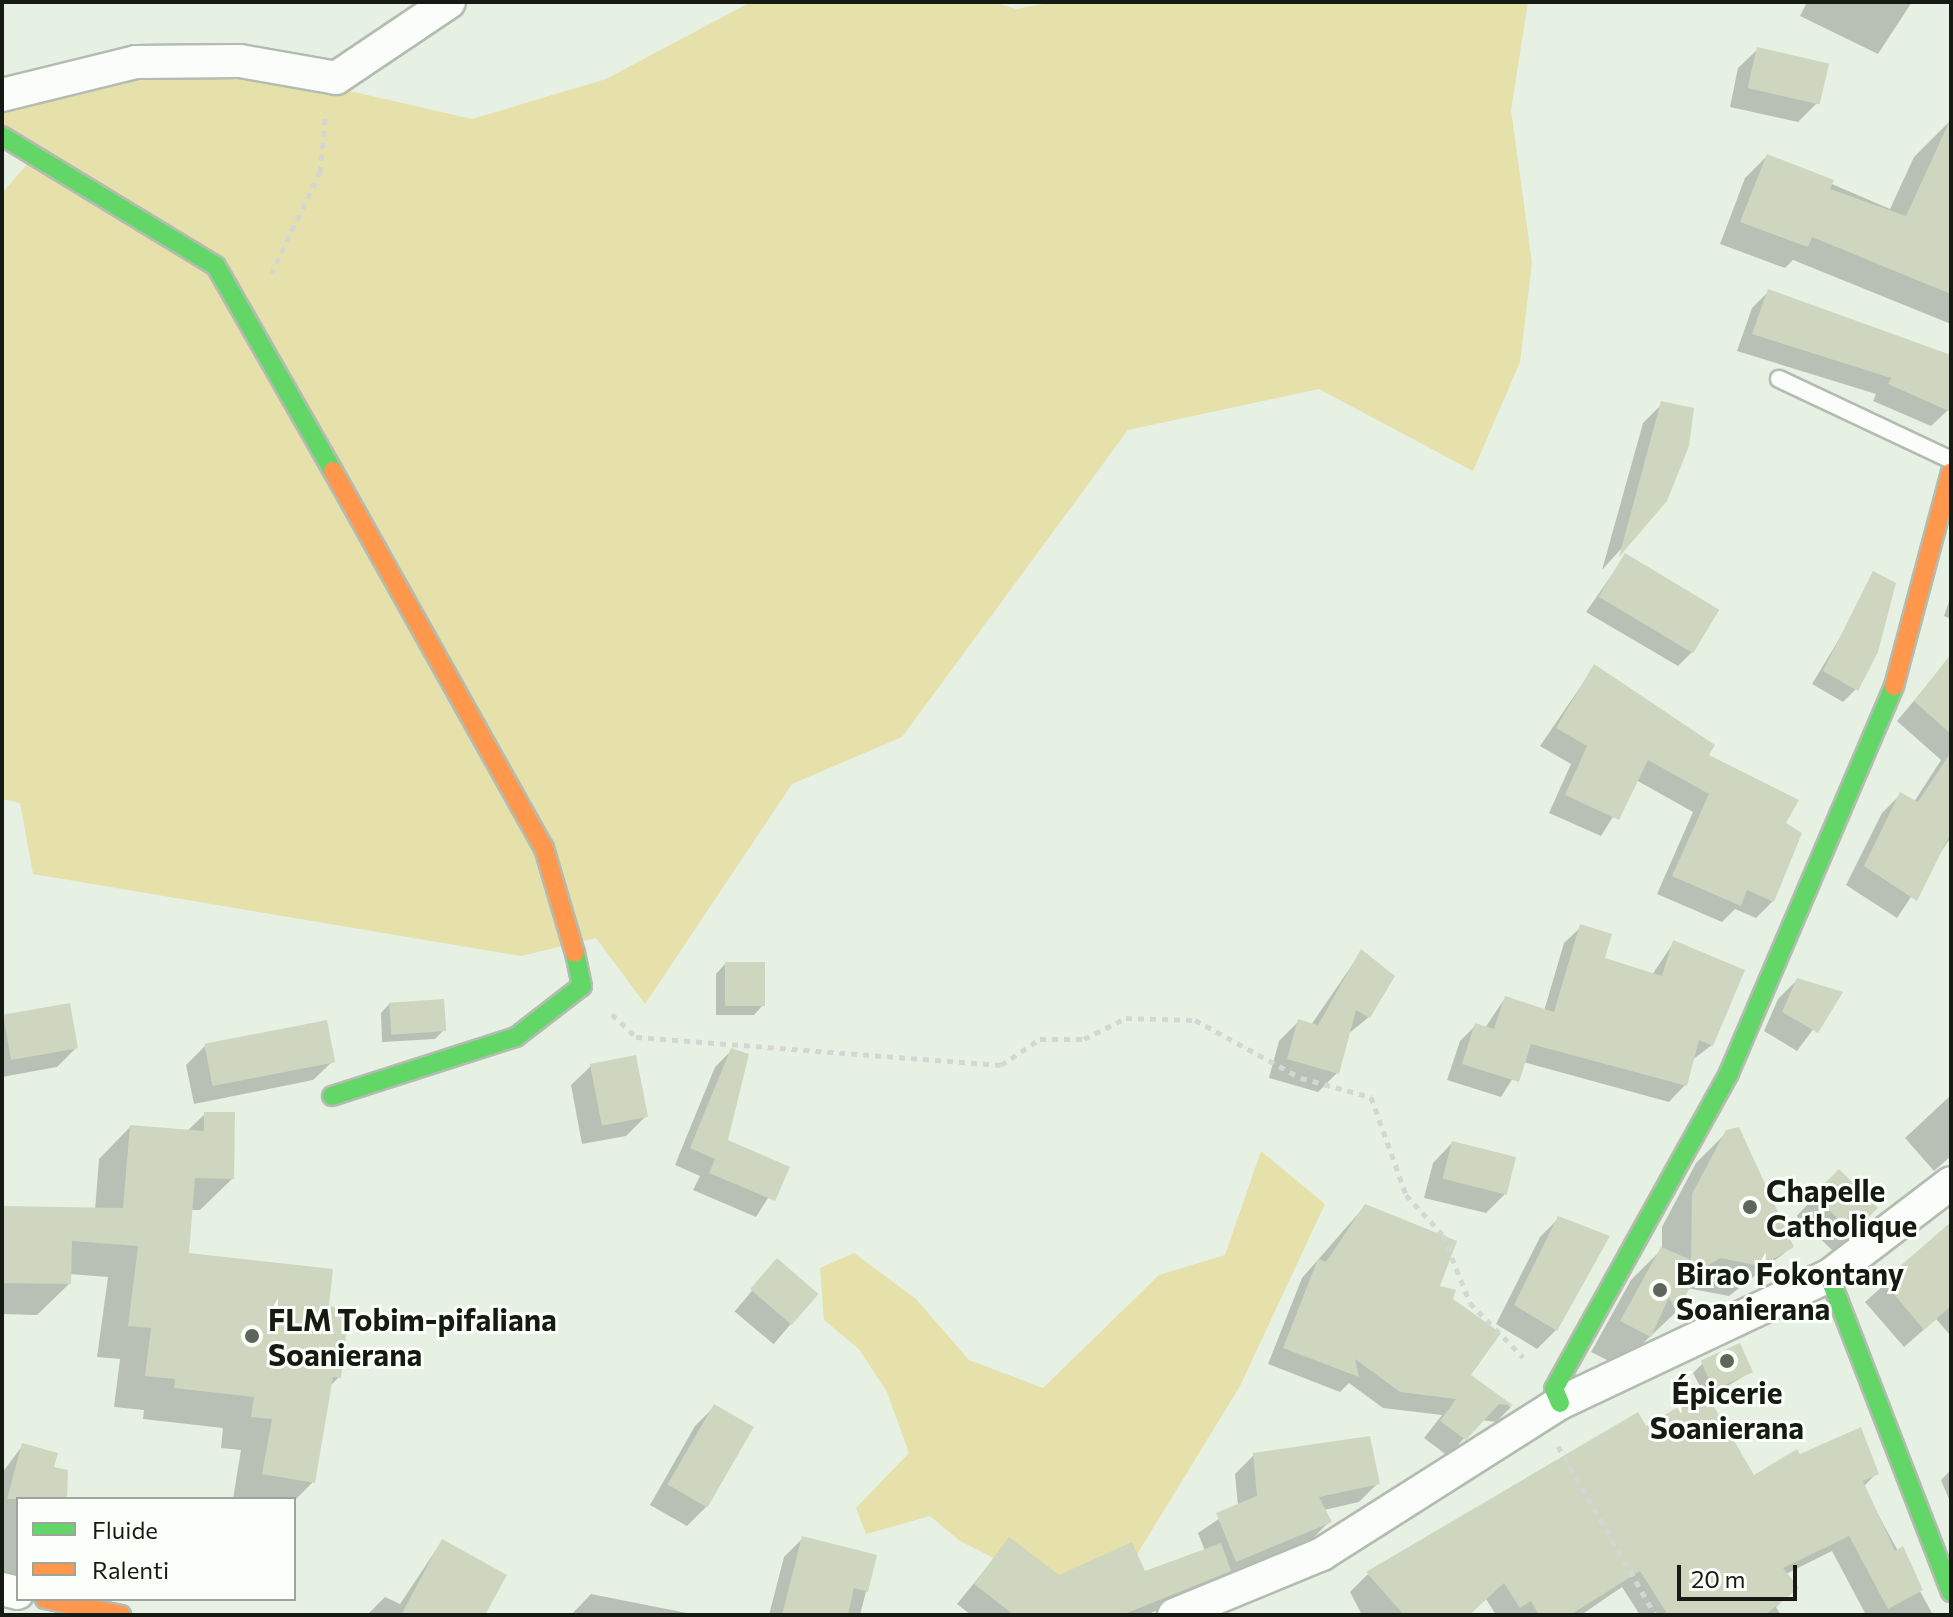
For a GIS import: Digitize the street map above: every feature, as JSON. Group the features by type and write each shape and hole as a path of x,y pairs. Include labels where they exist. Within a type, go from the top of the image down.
{"street":[{"path":"2,95 136,62 240,61 336,78 449,2"},
{"path":"2,136 216,266 260,338 544,848 582,986 516,1037 332,1096"},
{"path":"1552,1403 1735,1058 1898,676 1951,472"},
{"path":"1174,1615 1322,1554 1552,1403 1829,1276 1951,1183"},
{"path":"1829,1276 1951,1592"},
{"path":"54,1601 121,1615"}],"lane":[{"path":"1779,379 1951,460"}],"path":[{"path":"260,338 276,254 320,172 336,78"},
{"path":"582,986 636,1037 1001,1065 1040,1039 1084,1039 1126,1018 1195,1020 1301,1078 1371,1097 1406,1195 1443,1235 1470,1303 1552,1403 1655,1615"}],"shaded area":[{"path":"751,2 994,2 1016,9 1054,2 1528,2 1511,110 1532,263 1520,362 1473,471 1319,389 1128,430 902,737 792,784 645,1004 596,938 521,956 33,874 20,803 2,799 2,193 36,154 2,126 2,100 178,68 293,78 472,119 606,79"},
{"path":"1261,1151 1325,1204 1240,1386 1133,1561 1045,1584 960,1541 930,1516 866,1534 856,1508 909,1453 887,1392 859,1349 824,1320 820,1268 854,1253 916,1299 969,1360 1043,1388 1159,1275 1225,1255"}],"building":[{"path":"1757,47 1829,64 1820,105 1748,88"},
{"path":"1951,118 1951,294 1812,237 1808,247 1740,222 1767,154 1834,180 1830,189 1906,216"},
{"path":"1768,289 1951,355 1951,412 1888,384 1891,378 1752,334"},
{"path":"1661,401 1694,408 1689,446 1667,501 1619,557"},
{"path":"1625,553 1719,610 1693,653 1599,597"},
{"path":"1873,571 1896,583 1878,652 1858,691 1823,671"},
{"path":"1951,654 1951,734 1914,701"},
{"path":"1594,664 1715,745 1709,755 1799,800 1786,823 1802,833 1774,902 1747,890 1741,906 1672,876 1709,794 1648,760 1619,820 1565,795 1587,746 1556,728"},
{"path":"1951,752 1951,832 1917,901 1864,866 1900,792 1918,802"},
{"path":"1580,924 1612,934 1605,958 1662,976 1673,940 1745,970 1713,1046 1699,1040 1687,1086 1531,1044 1519,1082 1462,1064 1475,1023 1494,1029 1505,996 1554,1012"},
{"path":"1361,949 1395,976 1370,1018 1356,1010 1339,1074 1287,1059 1298,1019 1318,1025"},
{"path":"725,962 765,962 765,1006 725,1006"},
{"path":"1797,978 1843,992 1818,1033 1782,1012"},
{"path":"444,999 446,1031 391,1035 389,1003"},
{"path":"70,1003 78,1048 11,1060 3,1015"},
{"path":"327,1020 335,1062 213,1086 204,1044"},
{"path":"731,1048 749,1054 728,1140 790,1167 775,1201 709,1173 715,1159 690,1148"},
{"path":"636,1055 648,1117 602,1126 590,1064"},
{"path":"204,1112 235,1112 234,1179 195,1178 189,1253 333,1269 329,1306 349,1309 341,1378 333,1377 315,1483 262,1474 272,1419 251,1417 254,1397 174,1388 175,1379 145,1376 151,1328 128,1326 138,1246 72,1241 71,1284 2,1283 2,1206 123,1208 130,1125 204,1131"},
{"name":"Chapelle Catholique","path":"1739,1127 1794,1247 1761,1266 1720,1258 1697,1272 1677,1314 1669,1297 1651,1337 1620,1321 1661,1247 1691,1260 1692,1194 1726,1130"},
{"path":"1452,1141 1516,1157 1507,1195 1443,1179"},
{"path":"1839,1169 1878,1208 1852,1233 1814,1194"},
{"path":"1365,1204 1457,1241 1440,1286 1456,1290 1453,1299 1501,1333 1471,1375 1514,1406 1499,1404 1466,1440 1440,1421 1456,1399 1400,1392 1355,1359 1359,1377 1283,1348 1318,1259 1326,1262"},
{"path":"1558,1216 1610,1236 1557,1331 1514,1305"},
{"path":"1951,1222 1951,1306 1924,1330 1883,1281"},
{"path":"777,1258 819,1294 792,1325 750,1289"},
{"path":"1740,1343 1753,1372 1714,1390 1701,1360"},
{"path":"1705,1391 1754,1475 1797,1449 1800,1454 1861,1427 1879,1474 1863,1481 1895,1551 1903,1546 1923,1590 1888,1609 1849,1536 1783,1568 1799,1588 1765,1615 1668,1615 1640,1571 1570,1615 1539,1615 1531,1601 1520,1608 1504,1583 1469,1615 1404,1615 1366,1572 1638,1412 1646,1426"},
{"path":"714,1404 754,1427 707,1508 668,1485"},
{"path":"1370,1436 1380,1484 1319,1497 1332,1522 1236,1562 1216,1513 1257,1496 1253,1453"},
{"path":"22,1443 58,1453 54,1467 68,1470 67,1497 7,1499"},
{"path":"802,1536 877,1555 868,1592 854,1588 848,1615 782,1615"},
{"path":"1009,1537 1059,1575 1132,1542 1145,1571 1221,1543 1231,1571 1122,1615 1014,1615 974,1584"},
{"path":"442,1539 507,1575 485,1615 401,1615"}],"traffic: fast":[{"path":"2,136 216,266 333,471"},
{"path":"1560,1403 1554,1389 1729,1073 1894,686"},
{"path":"332,1096 516,1037 582,986 575,953"},
{"path":"1829,1276 1951,1592"}],"traffic: slow":[{"path":"333,471 544,848 575,953"},
{"path":"1894,686 1951,472"},
{"path":"54,1601 121,1615"}],"place":[{"name":"Chapelle Catholique","path":"1750,1207"},
{"name":"Birao Fokontany Soanierana","path":"1660,1290"},
{"name":"FLM Tobim-pifaliana Soanierana","path":"252,1336"},
{"name":"Épicerie Soanierana","path":"1727,1361"}]}
